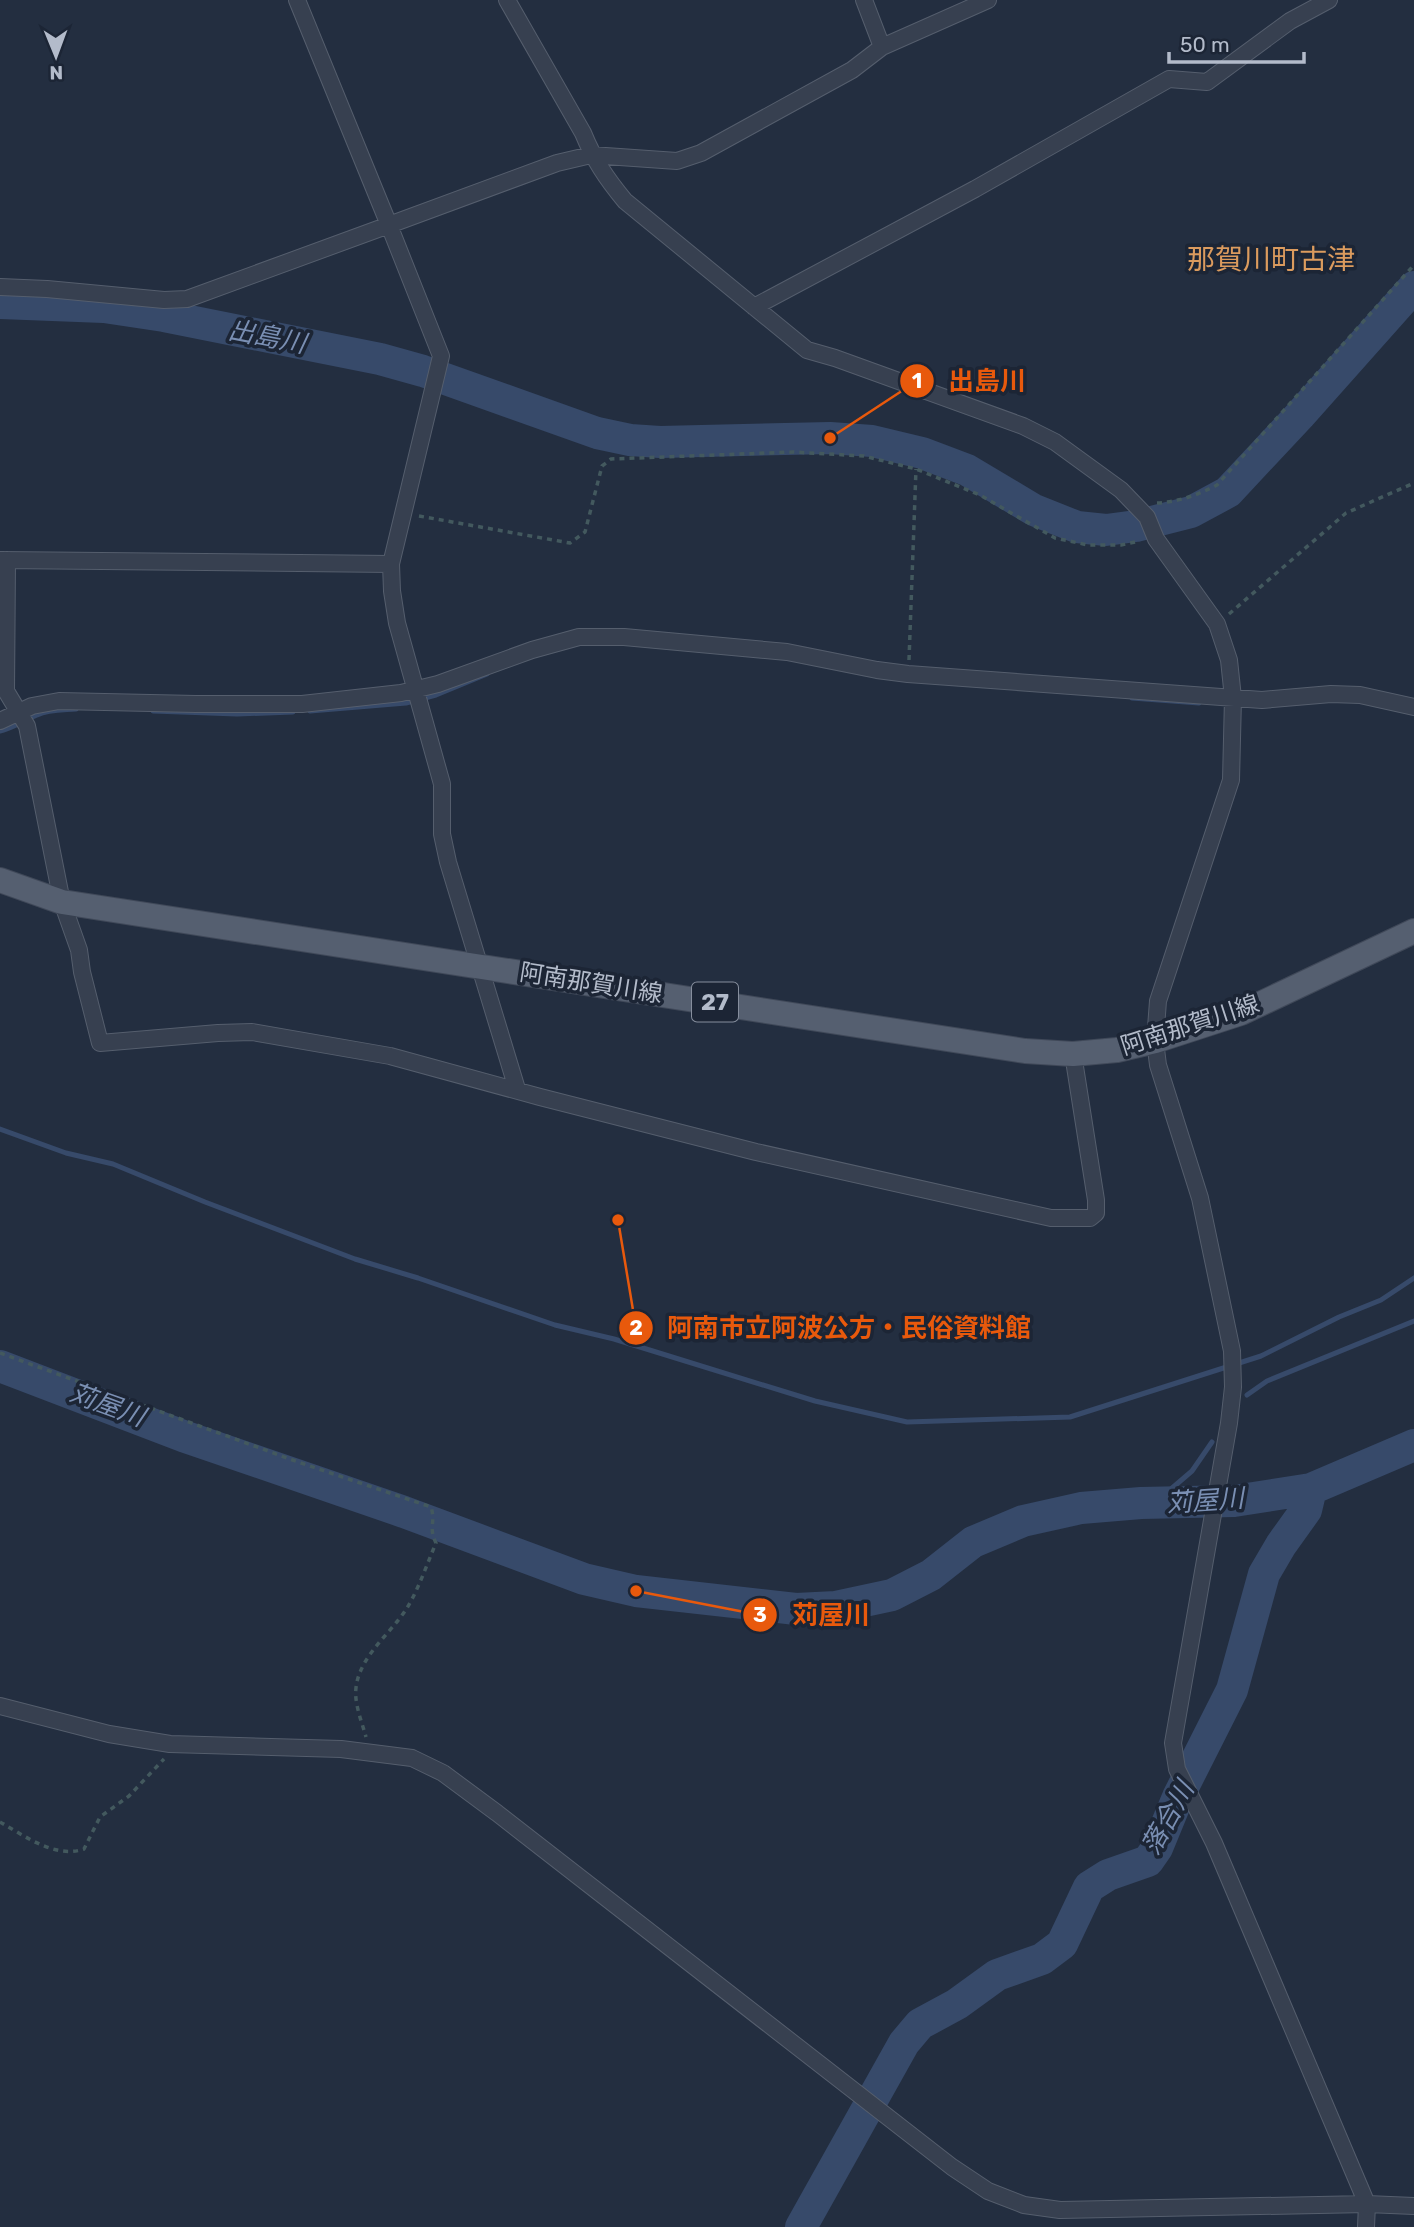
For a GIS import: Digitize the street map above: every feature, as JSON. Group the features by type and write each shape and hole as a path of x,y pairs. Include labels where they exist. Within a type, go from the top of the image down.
{"main road":[{"name":"阿南那賀川線","path":"0,880 62,902 1025,1051 1073,1054 1117,1050 1155,1041 1241,1013 1414,932"}],"street":[{"path":"297,0 441,356 391,564 392,591 397,623 442,784 442,834 448,862 517,1089"},
{"path":"507,0 583,133 591,155 603,175 625,201 807,350 1023,426 1055,442 1121,490 1148,523 1217,624 1229,660 1233,703 1231,780 1158,1000 1155,1041 1158,1065 1200,1198 1232,1351 1233,1387 1173,1743 1177,1769 1214,1843 1367,2204 1366,2227"},
{"path":"864,0 882,47"},
{"path":"0,287 164,300 187,299 557,163 591,155 677,160 701,153 852,70 882,47 988,0"},
{"path":"754,307 975,189 1169,79 1207,82 1290,22 1329,0"},
{"path":"391,564 3,560 6,691 23,718 62,902 79,950 100,1043 252,1032 390,1056 743,1149 920,1190 1051,1218 1090,1218 1096,1213 1096,1200 1073,1054"},
{"path":"0,721 23,718 32,706 59,701 302,704 401,693 418,697 438,684 532,650 579,637 624,637 787,652 908,674 1233,703 1331,694 1360,695 1414,707"},
{"path":"0,1706 108,1734 170,1744 371,1752 412,1758 443,1773 952,2167 988,2191 1024,2206 1060,2210 1367,2204 1414,2206"}],"path":[{"path":"402,513 570,542 585,532 601,466 611,459 793,452 864,456 916,469 980,495 1055,538 1088,545 1121,545 1170,503 1200,494 1217,485 1414,265"},
{"path":"908,674 916,469"},
{"path":"1217,624 1346,513 1414,483"},
{"path":"0,1353 431,1507 434,1516 430,1532 436,1543 410,1604 366,1657 357,1683 356,1703 371,1752"},
{"path":"0,1822 32,1840 60,1851 72,1853 84,1849 100,1817 129,1796 162,1762 170,1744"}],"waterway":[{"name":"出島川","path":"0,303 104,307 164,316 380,359 423,371 597,433 630,440 660,442 830,438 872,441 922,453 967,470 1034,510 1077,527 1106,530 1136,526 1191,512 1228,492 1414,287"},
{"path":"310,711 406,703 436,695 487,674"},
{"path":"1132,698 1199,703"},
{"path":"0,731 46,712 76,709"},
{"path":"153,711 237,714 293,712"},
{"path":"0,1129 66,1153 113,1164 355,1259 555,1325 614,1339 815,1401 907,1422 1070,1417 1261,1356 1339,1317 1381,1300 1414,1278"},
{"path":"1247,1395 1267,1381 1414,1321"},
{"name":"苅屋川","path":"0,1366 183,1436 404,1512 584,1579 636,1591 796,1609 836,1607 892,1595 931,1575 973,1542 1023,1521 1081,1508 1141,1503 1234,1501 1311,1489 1414,1445"},
{"path":"1141,1503 1171,1489 1192,1471 1212,1442"},
{"name":"落合川","path":"801,2227 904,2043 920,2024 957,2004 997,1975 1042,1959 1062,1944 1089,1887 1108,1875 1148,1861 1157,1848 1178,1797 1232,1690 1264,1574 1306,1510 1311,1489"}],"place":[{"name":"出島川","path":"830,438"},
{"name":"阿南市立阿波公方・民俗資料館","path":"618,1220"},
{"name":"苅屋川","path":"636,1591"}],"district":[{"name":"那賀川町古津","path":"1271,259"}]}
